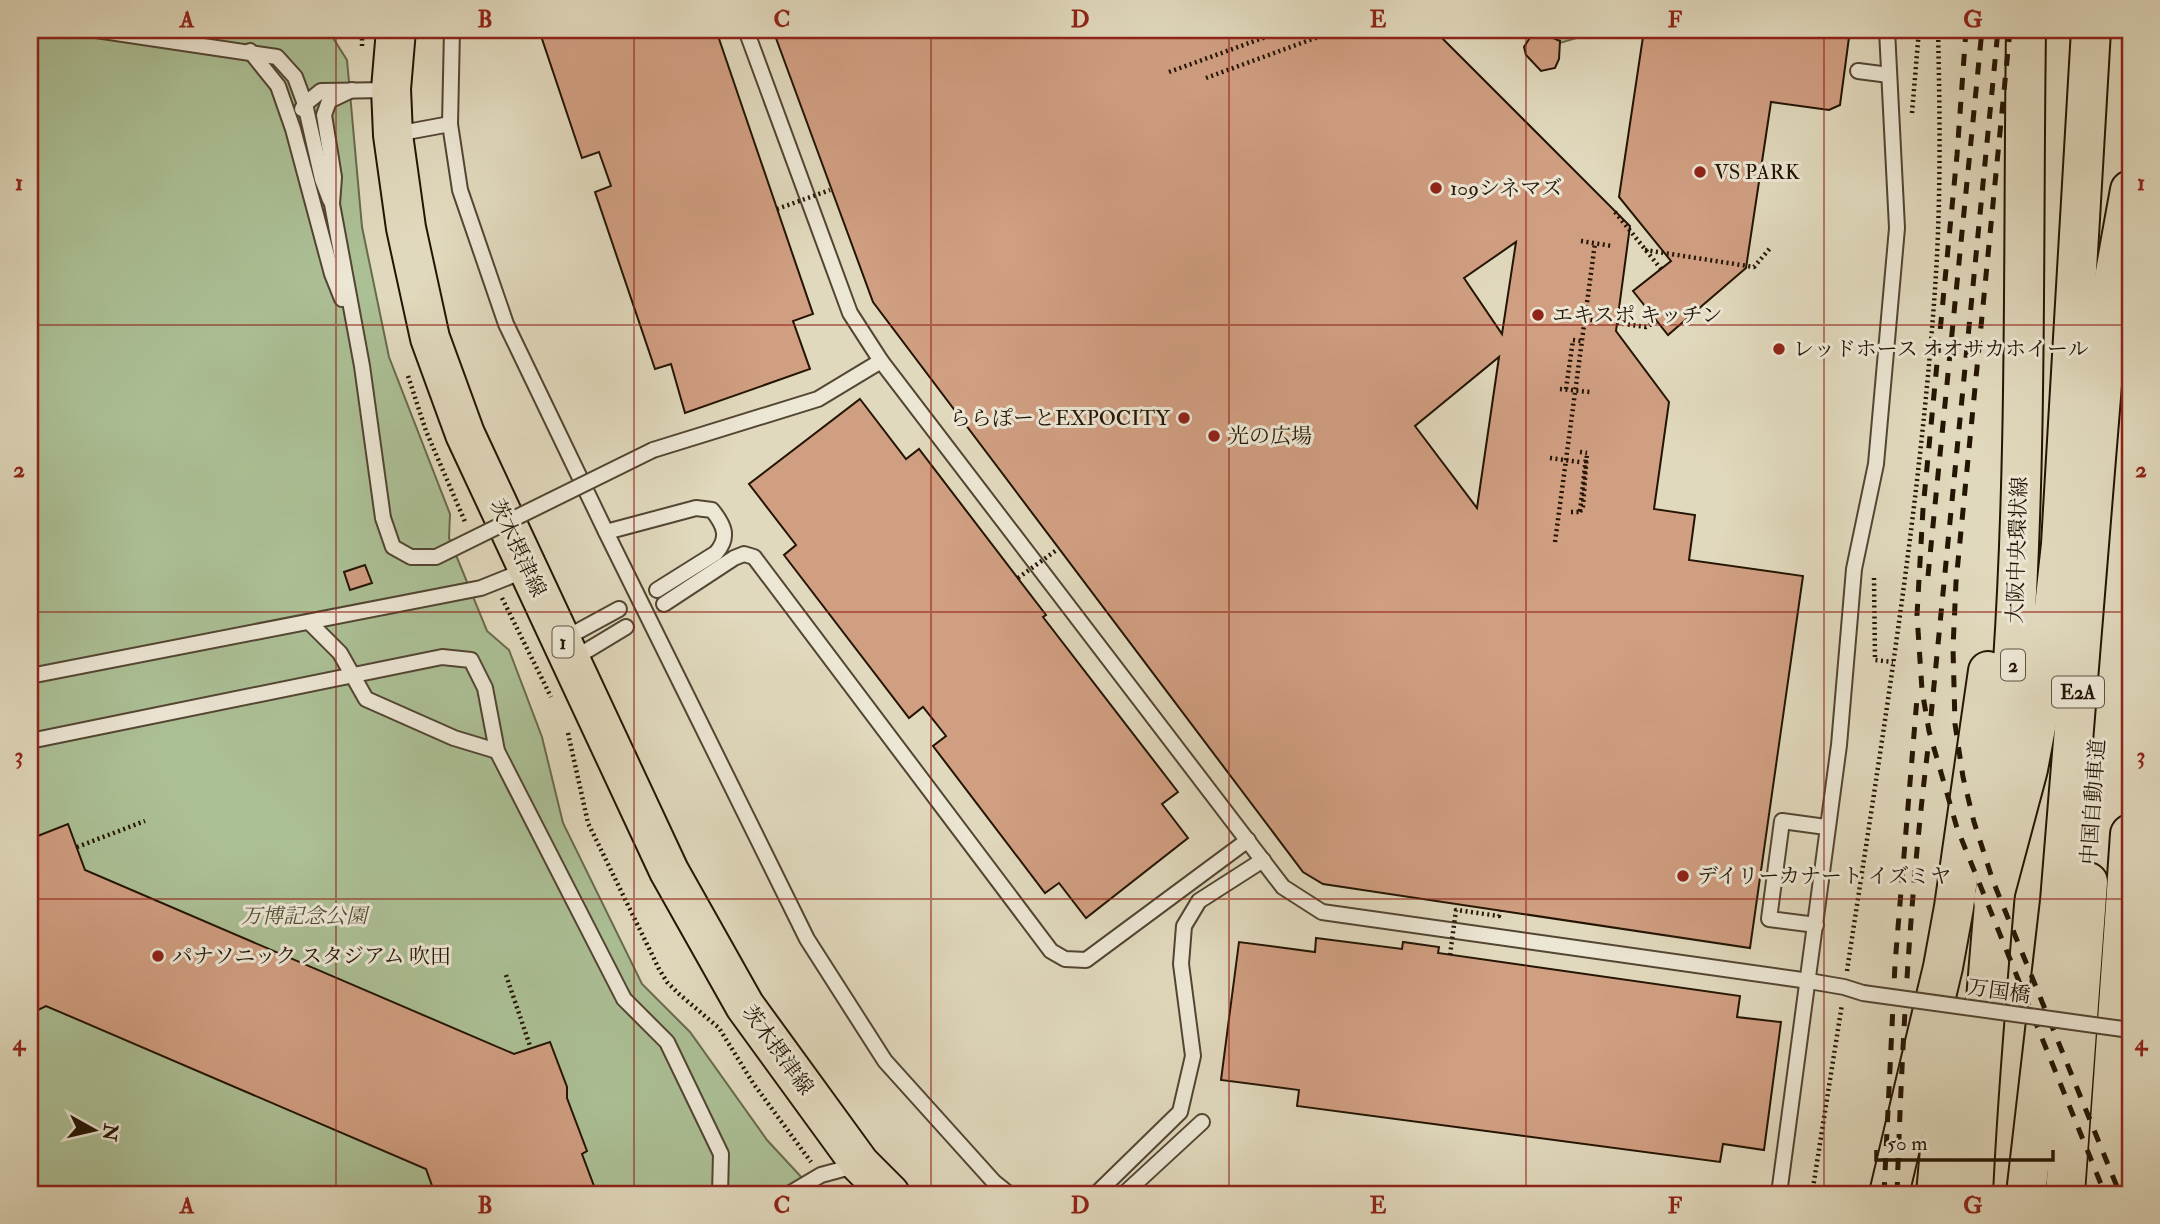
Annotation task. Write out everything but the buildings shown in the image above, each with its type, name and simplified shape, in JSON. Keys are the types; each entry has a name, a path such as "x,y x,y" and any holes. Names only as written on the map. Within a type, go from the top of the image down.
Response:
{"main road":[{"name":"茨木摂津線","path":"396,30 391,89 393,135 406,228 430,338 466,434 669,871 745,1006 860,1164 890,1194"},
{"name":"大阪中央環状線","path":"1973,1194 1993,900 2013,663 2022,430 2025,30"},
{"path":"1936,1194 1950,1030 1956,993 1993,900 2028,769 2048,670 2061,544 2091,30"},
{"name":"E2A","path":"2026,1194 2060,901 2108,311 2130,190"},
{"name":"中国自動車道","path":"2064,1194 2130,241"},
{"path":"1889,1194 1954,908 2022,430"},
{"name":"中国自動車道","path":"2105,1194 2130,834"}],"lane":[{"path":"96,30 276,57 295,77 305,104 322,179 332,204 362,366 383,518 393,547 411,557 436,557 653,450 818,399 881,361"},
{"path":"452,30 450,124 460,190 506,324 807,939 885,1061 994,1182 1009,1194"},
{"name":"万国橋","path":"746,30 850,313 881,361 1283,887 1322,912 2130,1030"},
{"path":"1779,1194 1839,745 1854,569 1876,464 1897,228 1887,30"},
{"path":"250,51 278,86 293,130 332,274 353,326"},
{"path":"1858,71 1889,75"},
{"path":"293,130 305,104 321,91 391,89"},
{"path":"332,204 334,177 324,115 329,101 352,90"},
{"path":"393,135 450,124"},
{"path":"606,532 696,508 712,510 723,523 725,535 722,546 716,553 657,590"},
{"path":"664,604 734,558 744,554 754,557 1051,951 1065,959 1086,960 1248,840"},
{"path":"30,676 481,588 527,570"},
{"path":"567,650 619,609"},
{"path":"310,623 340,653 366,699 454,738 498,751"},
{"path":"567,650 626,628"},
{"path":"30,741 442,657 471,660 485,688 498,751 624,999 667,1042 721,1154 720,1194"},
{"path":"1816,925 1769,919 1782,821 1826,827"},
{"path":"1096,1194 1180,1112 1193,1056 1181,964 1184,926 1199,901 1263,860"},
{"path":"1124,1194 1202,1122"},
{"path":"789,1194 821,1175 860,1164"}],"path":[{"path":"1169,72 1285,30"},
{"path":"1206,76 1334,30"},
{"path":"1892,133 1909,136 1919,30"},
{"path":"1812,1194 1893,662 1920,465 1935,288 1941,150 1938,30"},
{"path":"777,209 830,190"},
{"path":"1615,212 1661,269"},
{"path":"1581,241 1612,246"},
{"path":"1555,542 1595,243"},
{"path":"1645,250 1754,267 1771,247"},
{"path":"1585,319 1601,321"},
{"path":"1618,323 1646,327 1657,321"},
{"path":"1566,390 1573,340 1581,341"},
{"path":"1560,389 1590,392"},
{"path":"1571,512 1580,512 1587,453 1580,452"},
{"path":"1550,458 1580,462"},
{"path":"1018,578 1058,549"},
{"path":"1854,569 1874,572 1875,660 1893,662"},
{"path":"506,606 552,698"},
{"path":"566,728 588,823 659,969 673,988 719,1028 753,1083 821,1175"},
{"path":"77,848 145,821"},
{"path":"1450,955 1457,911 1499,916 1500,910"},
{"path":"506,975 531,1049"}],"green space":[{"name":"万博記念公園","path":"30,30 328,30 347,60 362,227 389,357 450,514 449,538 487,631 509,650 542,737 563,823 642,984 690,1032 767,1140 817,1194 30,1194"},
{"path":"1521,30 1590,30 1583,36 1560,43"}],"railway":[{"path":"1966,30 1957,155 1923,509 1917,615 1922,690 1929,731 1957,828 2105,1194"},
{"path":"1928,576 1982,30"},
{"path":"1931,716 1998,30"},
{"path":"2010,30 1956,582 1953,648 1955,724 1963,777 1993,881 2120,1194"},
{"path":"1884,1194 1895,964 1917,698"},
{"path":"1897,1194 1908,967 1929,740"}],"place":[{"name":"VS PARK","path":"1700,172"},
{"name":"109シネマズ","path":"1436,188"},
{"name":"エキスポ キッチン","path":"1538,315"},
{"name":"レッドホース オオサカホイール","path":"1779,349"},
{"name":"ららぽーとEXPOCITY","path":"1184,418"},
{"name":"光の広場","path":"1214,436"},
{"name":"デイリーカナート イズミヤ","path":"1683,876"},
{"name":"パナソニック スタジアム 吹田","path":"158,956"}]}
